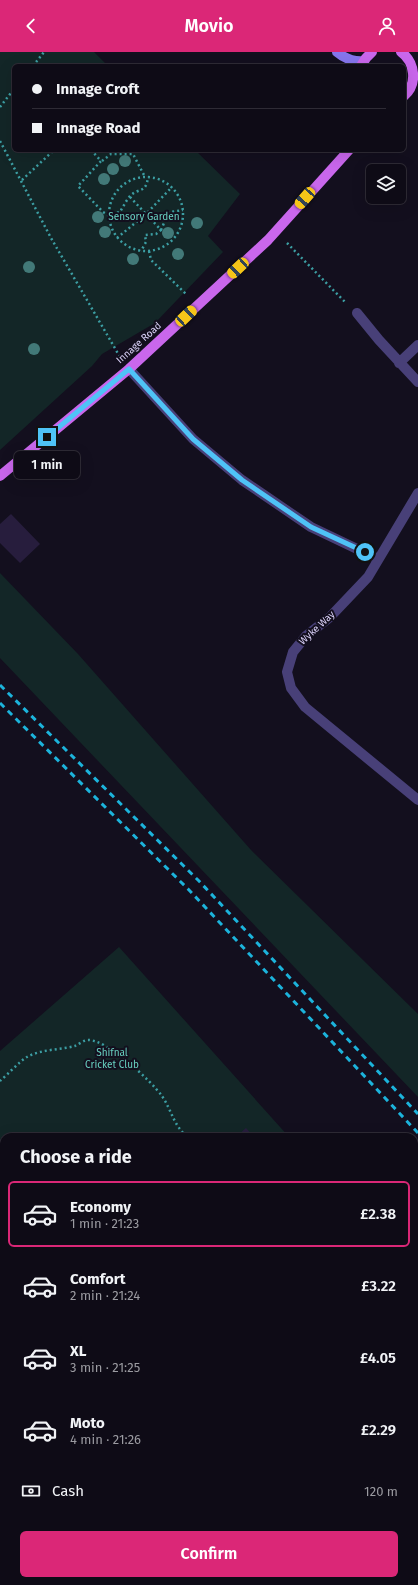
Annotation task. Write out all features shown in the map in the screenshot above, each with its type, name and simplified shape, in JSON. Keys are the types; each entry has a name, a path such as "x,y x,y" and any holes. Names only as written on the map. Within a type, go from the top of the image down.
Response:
{"main road":[{"path":"362,64 372,52"},
{"path":"401,52 407,57 412,65 414,74 414,80 406,95 418,96"},
{"path":"334,165 340,152"},
{"path":"334,165 347,152"},
{"name":"Innage Road","path":"0,476 129,369 197,306 276,231 334,165"}],"street":[{"path":"337,52 341,56 362,64"},
{"path":"357,313 399,363 418,382"},
{"path":"399,363 418,345"},
{"path":"129,369 193,439 242,480 311,527 378,559"},
{"name":"Wyke Way","path":"417,797 305,707 291,688 287,672 293,652 353,594 368,577 418,493"}],"path":[{"path":"35,64 44,52"},
{"path":"0,107 12,91"},
{"path":"0,140 86,302 113,348 129,369"},
{"path":"22,180 52,152"},
{"path":"93,152 102,161"},
{"path":"111,154 133,154 146,177 147,184 144,188 130,196 120,212 108,215 103,212 78,186 102,161 111,154"},
{"path":"146,177 163,181 172,187 178,196 183,210 181,225 176,236 164,247 149,251 141,251 125,246 117,238 111,227 108,215 111,201 118,188 130,180 146,177"},
{"path":"117,238 146,214 172,187"},
{"path":"130,196 160,230"},
{"path":"141,251 146,242 146,235 156,234 160,230 164,223 165,213 183,210"},
{"path":"276,231 303,261 357,313"},
{"path":"149,251 151,260 197,306"},
{"path":"0,1081 27,1057 75,1046 88,1040 101,1043 130,1063 147,1078 162,1096 172,1114 177,1128 183,1133"}],"green space":[{"name":"Sensory Garden","path":"0,52 94,52 106,64 12,64 12,152 197,152 240,194 208,236 223,252 155,323 102,354 92,366 0,450"},
{"path":"0,573 78,654 251,850 418,1014 418,1097 0,658"},
{"name":"Shifnal Cricket Club","path":"119,947 285,1133 0,1133 0,1051"}],"building":[{"path":"11,514 40,544 20,563 0,543 0,524"},
{"path":"246,1128 250,1133 240,1133"}],"railway":[{"path":"0,685 199,881 418,1114"},
{"path":"0,703 189,890 418,1133"}],"route":[{"path":"47,437 129,369 193,439 242,480 311,527 365,552"}]}
